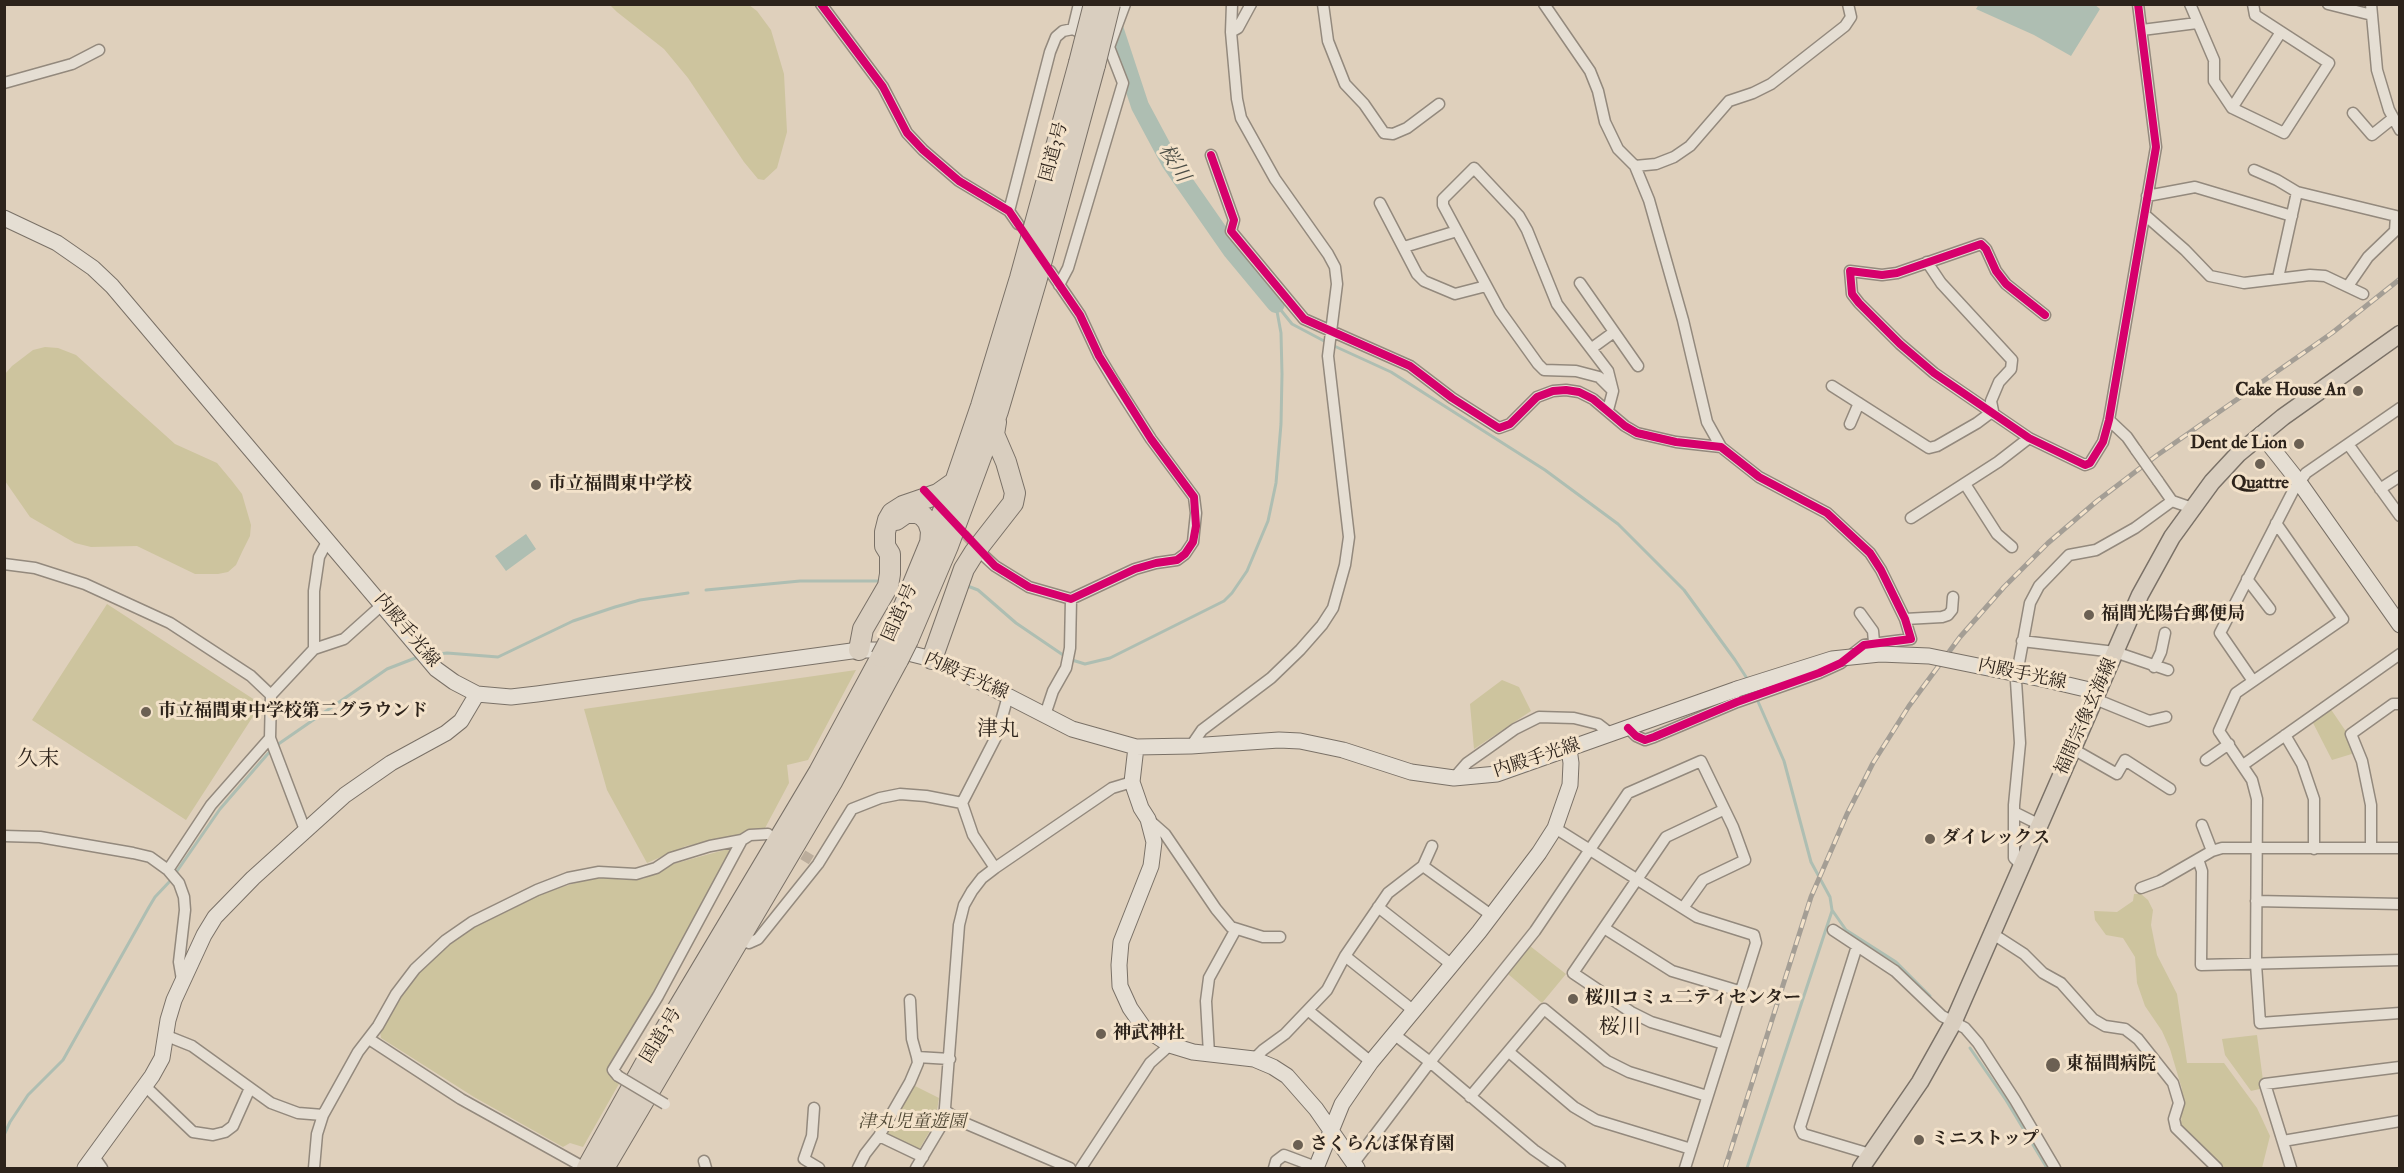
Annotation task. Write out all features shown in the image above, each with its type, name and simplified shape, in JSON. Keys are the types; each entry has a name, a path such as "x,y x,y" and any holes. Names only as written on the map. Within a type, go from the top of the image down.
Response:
{"highway":[{"name":"国道3号","path":"586,1168 641,1071 894,649 930,546 998,411 1036,282 1087,64 1094,4"},
{"name":"国道3号","path":"604,1168 705,993 832,782 894,649 948,546 981,406 1087,64 1110,4"},
{"path":"932,659 964,569 1013,503 1015,493 1012,479 994,434 998,411"},
{"path":"890,554 885,546 888,520 892,513 903,506 938,494 988,467 1012,479"},
{"path":"859,650 863,629 888,586 890,554 894,547 896,520 906,513 917,513 928,522 931,531 930,546"}],"main road":[{"name":"内殿手光線","path":"4,218 57,243 93,268 112,286 436,669 477,694 511,697 741,668 859,650 896,650 932,659 960,670 1072,729 1136,747 1300,741 1343,750 1411,771 1454,778 1497,774 1737,689 1832,659 1880,654 1929,656 2047,680 2096,695"},
{"name":"福間宗像玄海線","path":"1866,1161 1920,1082 1953,1023 2115,652 2157,563 2192,508 2238,454 2261,434 2400,333"},
{"path":"2261,434 2400,625"},
{"path":"94,1165 162,1058 168,1020 182,981 215,917 305,830 369,777 454,727 461,721 477,694"},
{"path":"1136,747 1132,782 1135,795 1148,819 1154,842 1151,866 1121,942 1119,964 1120,986 1137,1019 1154,1036 1170,1045 1209,1054 1254,1059 1287,1076 1299,1087 1355,1166"},
{"path":"1316,1168 1342,1104 1371,1062 1452,965 1539,853 1555,828 1570,785 1569,749"}],"street":[{"path":"821,4 883,87 894,111 915,142 959,180 1009,211 1018,224"},
{"path":"1073,29 1079,4"},
{"path":"1059,285 1068,268 1123,83 1109,47 1125,4"},
{"path":"1191,746 1202,730 1271,678 1322,625 1333,608 1346,565 1348,537 1328,356 1337,284 1335,267 1275,179 1241,118 1231,32 1232,4"},
{"path":"1231,32 1238,28 1251,4"},
{"path":"1323,4 1328,42 1345,84 1364,104 1384,132 1393,134 1407,128 1439,104"},
{"path":"1544,4 1590,71 1598,90 1605,122 1618,149 1635,166 1649,200 1668,263 1707,423 1720,447 1760,477 1827,513 1856,539 1881,570 1905,619 1911,639 1864,645 1840,663 1715,710 1645,740 1636,736 1628,728"},
{"path":"1635,166 1656,164 1674,157 1690,146 1729,101 1771,84 1845,26 1851,17 1848,4"},
{"path":"2046,315 2006,284 1981,244 1897,273 1882,275 1851,271 1852,294 1900,345 1934,372 2029,438 2085,465 2090,463 2103,442 2109,420 2156,147 2138,4"},
{"path":"2190,4 2214,60 2214,81 2232,108 2284,133 2329,63 2255,15 2253,4"},
{"path":"2328,4 2372,10 2377,70 2391,115 2400,130"},
{"path":"2142,30 2197,23"},
{"path":"1009,211 1050,52 1056,37 1063,31 1073,29 1109,47"},
{"path":"2232,108 2281,32"},
{"path":"4,83 72,64 99,50"},
{"path":"2353,113 2372,135 2400,105"},
{"path":"1211,155 1234,220 1231,231 1304,320 1410,366 1452,398 1498,428 1510,424 1537,397 1553,391 1579,392 1608,410 1625,426 1637,433 1676,442 1720,447"},
{"path":"1608,410 1613,391 1608,371 1557,304 1519,216 1474,168 1443,199 1443,205 1500,311 1544,369 1576,371 1599,377 1613,391"},
{"path":"2254,170 2297,192 2396,216 2395,231 2368,257 2349,286"},
{"path":"2147,196 2195,187 2292,216"},
{"path":"2278,278 2297,192"},
{"path":"1380,203 1417,274 1424,281 1455,294 1486,286"},
{"path":"2145,215 2185,250 2210,276 2244,283 2310,275 2325,276 2363,294"},
{"path":"1404,247 1457,231"},
{"path":"1927,262 1941,283 2012,360 2011,369 1999,382 1991,401 1993,411"},
{"path":"982,554 994,566 1029,587 1071,598 1135,569 1177,560 1185,554 1193,542 1196,513 1194,497 1151,439 1099,356 1080,315 1050,272"},
{"path":"1580,283 1638,366"},
{"path":"1592,348 1614,332"},
{"path":"1832,386 1929,448 1937,446 1977,423 1993,411"},
{"path":"1851,424 1860,403"},
{"path":"2253,681 2220,633 2298,482 2306,473 2400,408"},
{"path":"2109,420 2127,437 2172,501 2192,508"},
{"path":"2103,442 2127,437"},
{"path":"1911,518 1965,484 2029,438"},
{"path":"2348,444 2400,516"},
{"path":"2380,489 2400,476"},
{"path":"1965,484 1997,534 2013,547"},
{"path":"2019,663 2030,603 2040,586 2068,555 2096,550 2135,528 2172,501"},
{"path":"2276,523 2343,619 2236,693 2219,731 2252,780 2257,799 2256,964 2260,1023 2400,1013"},
{"path":"314,649 316,580 319,557 328,540"},
{"path":"4,564 35,568 85,584 170,623 251,676 271,695"},
{"path":"2247,579 2270,609"},
{"path":"1905,619 1948,615 1952,610 1953,597"},
{"path":"1045,715 1053,690 1066,668 1070,648 1071,598"},
{"path":"305,830 270,738 271,695 314,649 344,639 383,604"},
{"path":"1860,613 1872,631 1874,642"},
{"path":"2154,667 2161,652 2165,633"},
{"path":"2022,640 2115,652 2168,670"},
{"path":"2243,765 2400,654"},
{"path":"2016,681 2020,743 2014,812 2014,858 2022,866"},
{"path":"2096,695 2148,721 2166,717"},
{"path":"995,868 973,836 962,803 996,735 1008,696"},
{"path":"2372,848 2371,805 2362,761 2351,734 2393,704 2400,704"},
{"path":"1454,778 1477,756 1515,729 1539,717 1574,718 1598,724 1611,734"},
{"path":"2285,735 2302,764 2314,799 2314,849"},
{"path":"168,870 211,805 270,738"},
{"path":"2206,760 2229,744"},
{"path":"2073,749 2117,774 2125,760 2170,789"},
{"path":"1355,1166 1430,1062 1535,932 1628,793 1701,761 1733,827 1745,860 1703,880 1683,908"},
{"path":"916,1168 942,1127 946,1111 954,972 959,925 964,905 982,878 995,868 1112,788 1132,782"},
{"path":"739,940 749,942 758,939 818,864 852,809 880,798 900,794 962,803"},
{"path":"1723,810 1666,837 1573,973 1631,1012 1651,1022 1724,1044"},
{"path":"2014,812 2040,825"},
{"path":"1148,819 1166,834 1216,909 1236,929 1263,937 1280,937"},
{"path":"2202,825 2212,851"},
{"path":"1555,828 1697,917 1754,934 1756,943 1685,1168"},
{"path":"314,1168 317,1134 323,1115 358,1052 415,969 446,940 472,922 537,890 568,878 599,873 636,874 656,868 671,858 710,846 742,840 750,835 768,834"},
{"path":"4,836 40,837 133,853 150,857 168,870 178,883 184,897 185,910 179,962 182,981"},
{"path":"665,1104 618,1076 613,1070 657,996 742,840"},
{"path":"1254,1059 1285,1034 1327,990 1345,956 1388,893 1422,866 1432,846"},
{"path":"2141,888 2160,882 2212,851 2234,846 2314,849 2400,848"},
{"path":"2198,859 2202,871 2201,965 2400,960"},
{"path":"1422,866 1491,915"},
{"path":"2256,901 2400,904"},
{"path":"1378,907 1452,965"},
{"path":"1604,928 1672,971 1739,991"},
{"path":"1209,1054 1206,1001 1209,978 1236,929"},
{"path":"1833,930 1895,971 1942,1016 1965,1029 1978,1043 2015,1100 2055,1168"},
{"path":"1993,934 2024,954 2043,972 2061,983 2093,1019 2105,1026 2125,1029 2138,1039 2173,1083 2179,1103 2174,1119 2176,1128 2217,1168"},
{"path":"1857,946 1800,1127 1803,1134 1866,1161"},
{"path":"1345,956 1414,1011"},
{"path":"858,1168 910,1082 918,1063 912,1039 910,1000"},
{"path":"1470,1097 1544,1009 1607,1061 1629,1072 1707,1096"},
{"path":"1309,1011 1371,1062"},
{"path":"1395,1035 1534,1150 1560,1168"},
{"path":"167,1036 192,1046 271,1103 298,1113 323,1115"},
{"path":"369,1039 461,1098 586,1168"},
{"path":"1081,1168 1094,1152 1133,1086 1150,1063 1170,1045"},
{"path":"1509,1052 1574,1107 1596,1120 1692,1149"},
{"path":"917,1057 950,1059"},
{"path":"2291,1168 2265,1084 2400,1067"},
{"path":"145,1086 193,1132 213,1135 225,1132 233,1126 250,1088"},
{"path":"814,1108 812,1136 804,1159 819,1168"},
{"path":"946,1111 960,1121 1070,1168"},
{"path":"2283,1141 2400,1121"},
{"path":"879,1136 923,1157"},
{"path":"1274,1168 1276,1161 1284,1155 1316,1168"}],"green space":[{"path":"610,5 749,5 757,11 771,30 784,74 787,132 777,168 764,180 758,179 744,162 688,78 664,49"},
{"path":"45,347 58,348 76,355 175,444 217,463 232,481 242,494 251,525 250,536 236,565 228,572 195,574 137,546 91,547 75,543 30,517 5,481 5,374 33,350"},
{"name":"市立福間東中学校第二グラウンド","path":"107,604 261,704 186,820 32,720"},
{"path":"856,670 808,760 787,765 789,783 764,830 686,846 647,863 607,790 584,709"},
{"path":"1502,680 1519,687 1531,711 1474,749 1470,704"},
{"path":"2330,708 2347,733 2355,753 2332,760 2312,721"},
{"path":"728,849 731,854 656,992 607,1073 620,1082 583,1147 570,1143 563,1147 474,1097 381,1038 380,1032 402,994 419,972 474,927 546,892 585,880 643,879 673,864"},
{"path":"2134,894 2141,894 2148,900 2153,910 2151,925 2157,955 2177,994 2187,1063 2224,1063 2257,1108 2270,1136 2262,1168 2221,1168 2181,1129 2182,1089 2162,1031 2145,1006 2137,983 2135,957 2123,938 2106,935 2095,920 2094,911 2117,912 2133,901"},
{"path":"1530,946 1566,974 1542,1003 1508,974"},
{"path":"2257,1035 2264,1088 2251,1091 2225,1055 2222,1039"},
{"name":"津丸児童遊園","path":"911,1084 939,1098 935,1122 920,1148 915,1149 882,1134"}],"shaded area":[{"path":"1979,4 2094,4 2100,9 2071,56 2034,35 1976,9"},
{"path":"526,534 536,549 506,571 495,556"}],"waterway":[{"name":"桜川","path":"1110,15 1140,106 1170,162 1232,251 1276,304"},
{"path":"1276,304 1292,324 1326,342"},
{"path":"1072,660 1085,664 1110,658 1224,601 1247,571 1268,521 1276,483 1282,374 1281,333 1276,306"},
{"path":"1332,345 1391,372 1545,470 1618,524 1684,590 1748,680"},
{"path":"706,590 800,581 878,581"},
{"path":"965,585 978,590 1016,623 1066,657"},
{"path":"431,655 447,653 498,657 573,621 640,600 688,593"},
{"path":"277,745 387,669 418,657"},
{"path":"1756,697 1784,761 1811,862 1830,897 1832,910 1846,930 1896,962 1930,996"},
{"path":"175,874 220,809 272,749"},
{"path":"4,1135 28,1095 63,1060 149,907 171,880"},
{"path":"1747,1168 1832,911"},
{"path":"1970,1048 2006,1100 2047,1168"}],"tunnel":[{"path":"954,523 980,551"},
{"path":"790,847 818,864"}],"railway":[{"path":"1725,1168 1811,897 1847,814 1873,763 1909,706 1960,637 2004,587 2048,543 2097,501 2156,456 2332,333 2400,279"}],"cycle path":[{"path":"821,4 883,87 907,133 959,181 1009,211 1080,315 1099,356 1151,439 1194,497 1196,526 1193,542 1185,554 1177,560 1135,569 1071,599 1029,587 995,566 924,490"},
{"path":"2045,315 2006,284 1981,244 1897,273 1882,275 1850,271 1852,294 1859,303 1900,344 1934,373 2029,438 2085,465 2090,463 2103,442 2109,420 2156,147 2138,4"},
{"path":"1211,155 1234,220 1231,231 1304,319 1410,366 1452,398 1499,428 1510,424 1537,397 1553,391 1566,390 1579,392 1593,399 1637,433 1676,442 1721,447 1759,477 1827,513 1870,553 1905,619 1911,639 1864,645 1841,663 1819,673 1737,702 1645,740 1636,736 1628,728"}],"place":[{"name":"Cake House An","path":"2358,391"},
{"name":"Dent de Lion","path":"2299,444"},
{"name":"Quattre","path":"2260,464"},
{"name":"市立福間東中学校","path":"536,485"},
{"name":"福間光陽台郵便局","path":"2089,615"},
{"name":"市立福間東中学校第二グラウンド","path":"146,712"},
{"name":"ダイレックス","path":"1930,839"},
{"name":"桜川コミュ二ティセンター","path":"1573,999"},
{"name":"神武神社","path":"1101,1034"},
{"name":"東福間病院","path":"2053,1065"},
{"name":"ミニストップ","path":"1919,1140"},
{"name":"さくらんぼ保育園","path":"1298,1145"}],"district":[{"name":"津丸","path":"998,730"},
{"name":"久末","path":"38,760"},
{"name":"桜川","path":"1620,1028"}]}
